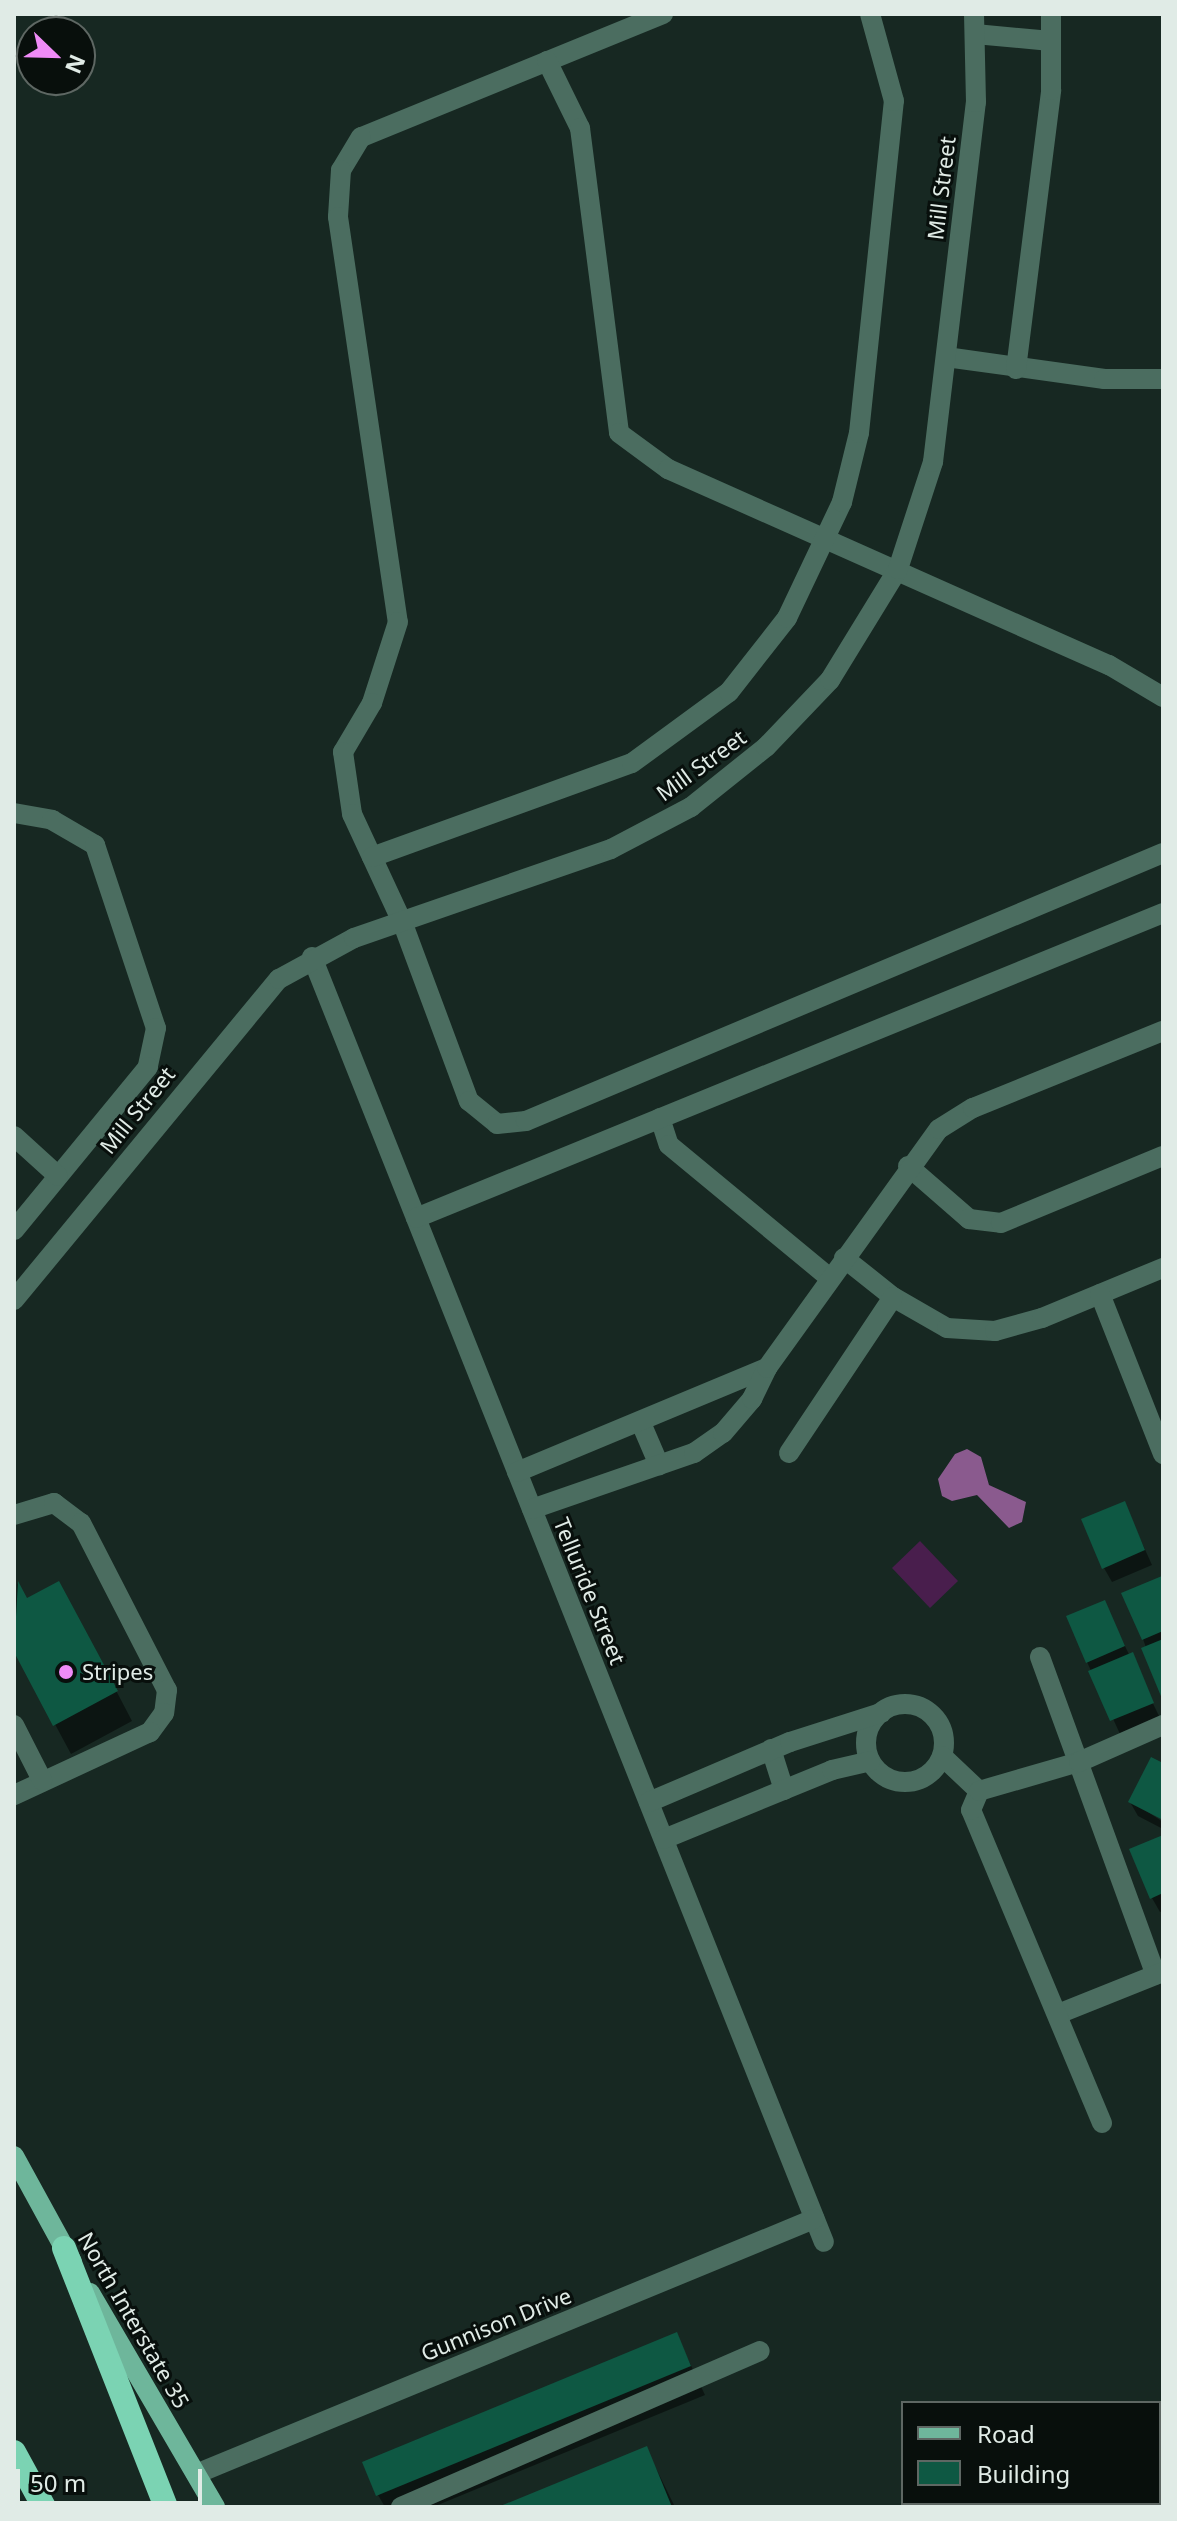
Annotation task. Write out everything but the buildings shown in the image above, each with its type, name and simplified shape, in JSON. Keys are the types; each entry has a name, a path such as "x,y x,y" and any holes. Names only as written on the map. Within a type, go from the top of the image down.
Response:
{"highway":[{"path":"64,2248 166,2507"},
{"path":"14,2452 44,2507"}],"main road":[{"name":"North Interstate 35","path":"14,2156 215,2507"}],"street":[{"path":"663,14 361,137 341,170 338,217 398,622 372,703 343,752 352,814 403,924 469,1101 485,1119 515,1125 1163,853"},
{"path":"372,857 632,763 729,692 787,618 827,538 859,433 894,101 870,14"},
{"path":"1016,369 1051,90 1051,14"},
{"path":"974,24 1051,41"},
{"name":"Mill Street","path":"14,1300 245,1014 279,979 312,957 611,849 691,807 766,747 830,680 898,569 933,462 976,102 974,24"},
{"path":"547,61 580,128 619,433 668,469 1140,679 1163,697"},
{"path":"946,357 1016,369 1163,379"},
{"path":"14,813 52,820 95,845 156,1028 148,1067 14,1230"},
{"path":"416,1218 1163,913"},
{"name":"Telluride Street","path":"312,957 824,2242"},
{"path":"532,1509 694,1453 723,1433 752,1399 767,1368 908,1166 939,1129 973,1108 1163,1031"},
{"path":"660,1118 669,1145 830,1278"},
{"path":"14,1136 58,1176"},
{"path":"908,1166 969,1219 1001,1223 1163,1156"},
{"path":"844,1258 893,1297 947,1328 995,1331 1163,1268"},
{"path":"1100,1294 1163,1454"},
{"path":"789,1453 893,1297"},
{"path":"517,1472 767,1368"},
{"path":"641,1423 659,1465"},
{"path":"14,1515 54,1503 81,1523 167,1690 164,1713 150,1732 14,1795"},
{"path":"1040,1657 1159,1973 1058,2014"},
{"path":"649,1802 771,1749 881,1713 893,1706 921,1708 941,1728 942,1756 934,1769 908,1783 879,1773 870,1761 867,1735 881,1713"},
{"path":"14,1725 42,1780"},
{"path":"979,1791 1079,1762 1163,1725"},
{"path":"771,1749 784,1790"},
{"path":"942,1756 979,1791"},
{"path":"664,1839 784,1790 870,1761"},
{"path":"979,1791 971,1810 1102,2123"},
{"name":"Gunnison Drive","path":"196,2474 814,2219"},
{"path":"401,2507 759,2351"}],"shaded area":[{"path":"967,1449 981,1457 989,1485 1026,1502 1022,1522 1009,1528 977,1495 952,1501 942,1496 938,1479 955,1454"},
{"path":"920,1541 958,1581 930,1608 892,1568"}],"place":[{"name":"Stripes","path":"66,1672"}]}
